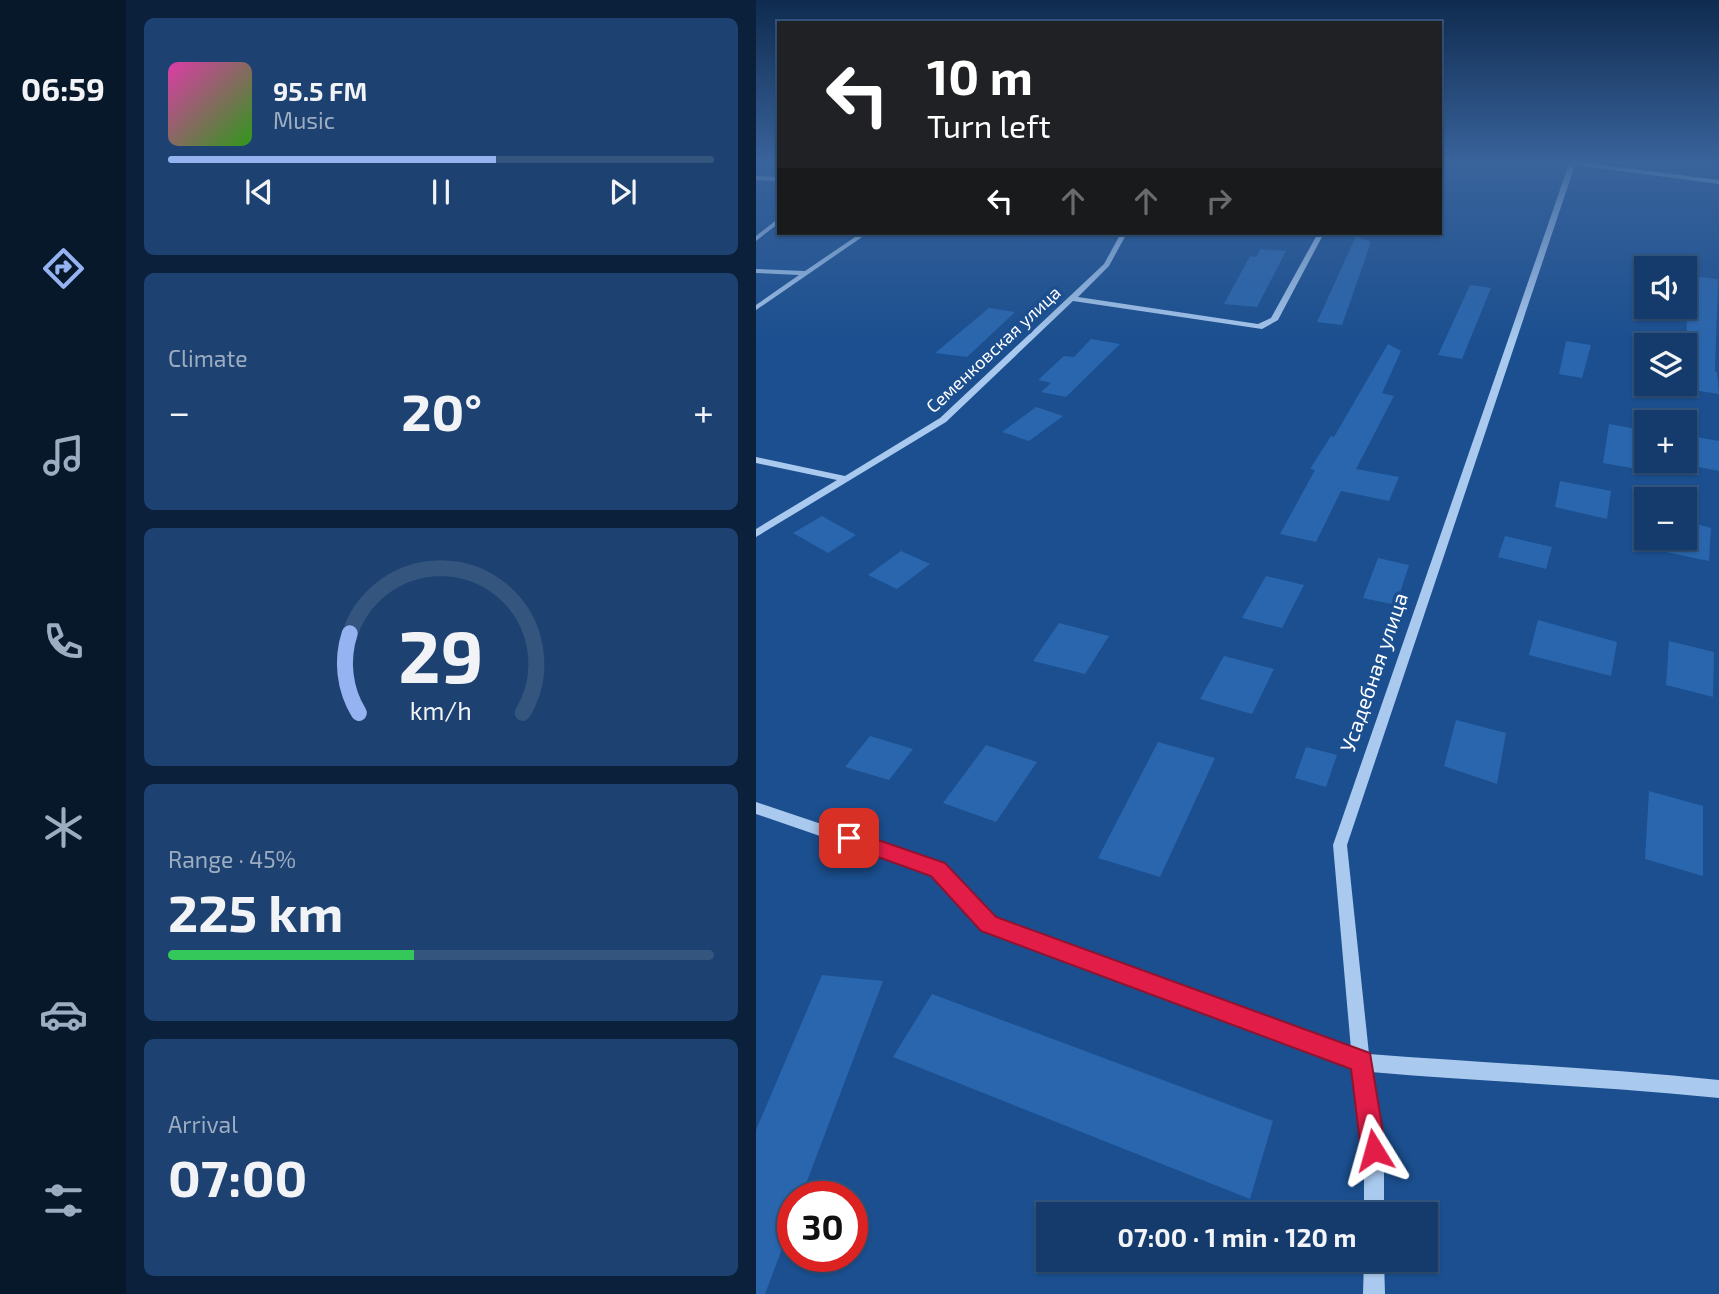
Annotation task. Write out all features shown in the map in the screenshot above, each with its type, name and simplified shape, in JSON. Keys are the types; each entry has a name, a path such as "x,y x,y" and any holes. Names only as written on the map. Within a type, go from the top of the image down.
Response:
{"street":[{"path":"756,239 776,222"},
{"name":"Усадебная улица","path":"1374,1202 1374,1150 1361,1062 1340,845 1552,222"},
{"path":"756,308 863,235"},
{"name":"Семенковская улица","path":"756,534 943,420 1108,265 1123,235"},
{"path":"1070,298 1259,327 1274,320 1320,235"},
{"path":"756,271 806,273"},
{"path":"756,460 846,479"},
{"path":"756,808 938,870 989,924 1361,1062 1622,1079 1719,1089"},
{"path":"1374,1272 1374,1294"}],"building":[{"path":"1356,236 1371,242 1342,325 1317,322"},
{"path":"1260,249 1286,251 1257,307 1224,304 1250,256 1256,257"},
{"path":"1697,277 1718,279 1715,371 1719,394 1697,391 1697,333 1687,333 1687,319 1697,319"},
{"path":"1470,285 1491,288 1462,359 1438,355"},
{"path":"989,308 1015,312 967,357 935,353"},
{"path":"1091,339 1120,344 1066,397 1041,392 1051,383 1038,380 1064,356 1074,357"},
{"path":"1566,341 1591,345 1582,378 1559,374"},
{"path":"1388,344 1401,351 1382,393 1394,396 1356,469 1399,477 1389,501 1341,491 1316,542 1280,534 1315,470 1310,469 1331,436 1334,437"},
{"path":"1036,407 1063,416 1029,441 1002,432"},
{"path":"1609,424 1634,429 1634,468 1603,463"},
{"path":"1697,437 1719,441 1719,471 1697,467"},
{"path":"1560,481 1611,491 1607,519 1555,507"},
{"path":"822,516 856,535 828,553 793,533"},
{"path":"1697,524 1711,528 1709,561 1656,550 1697,550"},
{"path":"1505,536 1552,547 1546,569 1498,557"},
{"path":"901,551 930,564 897,589 868,575"},
{"path":"1378,558 1409,565 1396,605 1363,598"},
{"path":"1266,576 1304,585 1282,628 1242,618"},
{"path":"1538,620 1617,642 1611,676 1529,655"},
{"path":"1059,623 1109,636 1085,674 1033,661"},
{"path":"1669,641 1714,652 1713,697 1666,685"},
{"path":"1224,656 1274,669 1252,714 1200,699"},
{"path":"1456,720 1506,733 1497,784 1444,766"},
{"path":"870,736 913,749 889,780 845,767"},
{"path":"1158,742 1215,758 1160,877 1098,858"},
{"path":"986,745 1037,762 996,822 943,803"},
{"path":"1306,747 1337,755 1326,787 1295,778"},
{"path":"1649,791 1703,806 1703,876 1645,859"},
{"path":"822,975 883,981 807,1181 777,1181 777,1262 765,1294 756,1294 756,1130"},
{"path":"932,994 1273,1121 1250,1199 893,1057"}],"route":[{"path":"849,838 938,870 989,924 1361,1062 1374,1150"}]}
